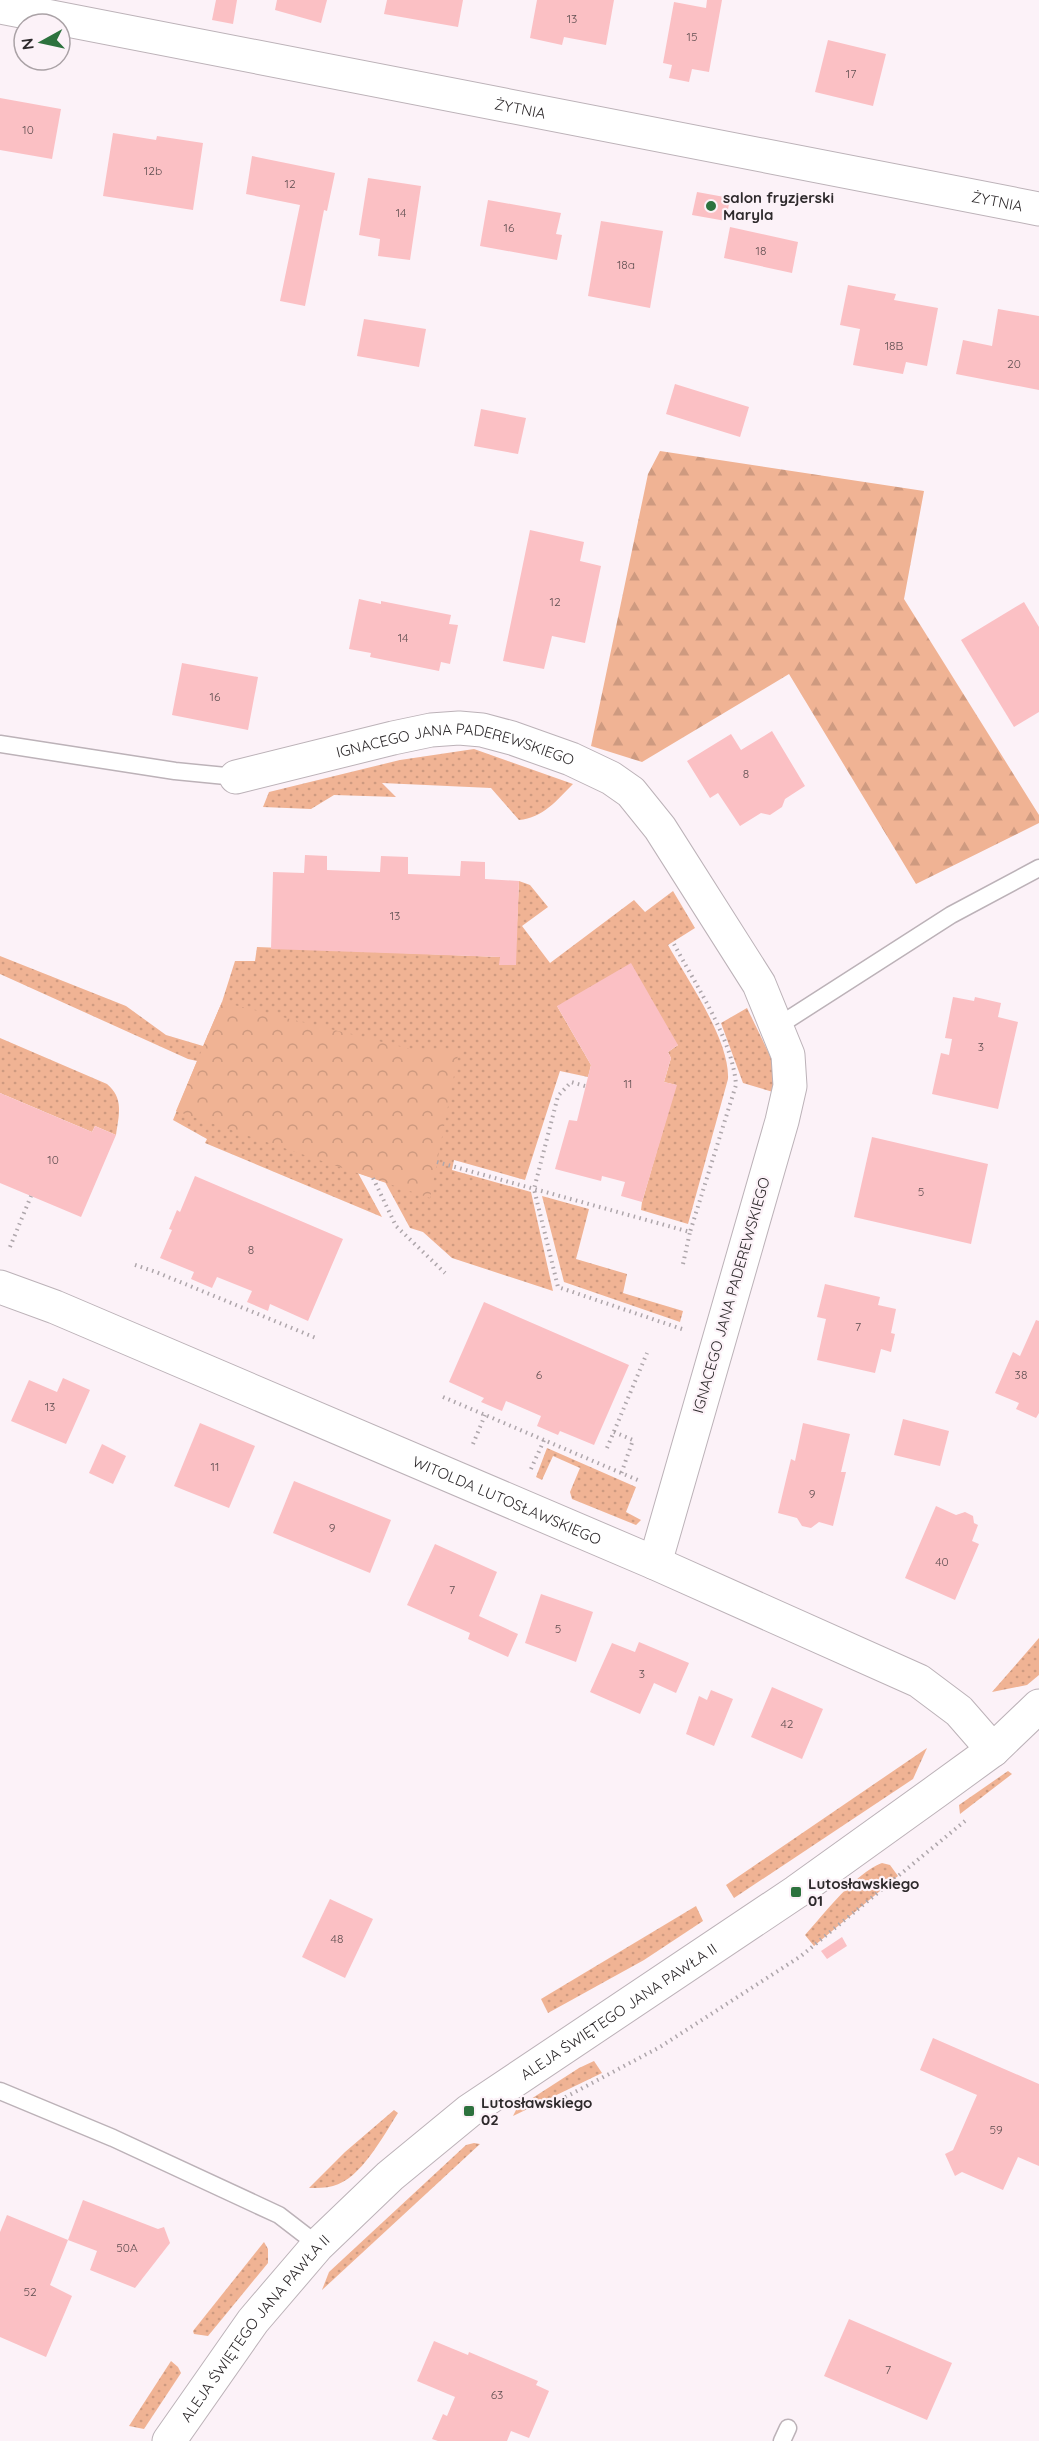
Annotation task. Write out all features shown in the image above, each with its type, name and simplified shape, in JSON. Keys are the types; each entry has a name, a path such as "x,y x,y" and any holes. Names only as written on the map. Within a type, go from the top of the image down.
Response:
{"street":[{"name":"ŻYTNIA","path":"0,7 1039,209"},
{"name":"IGNACEGO JANA PADEREWSKIEGO","path":"236,777 393,738 459,728 482,730 512,738 571,759 611,778 631,792 660,828 759,984 788,1055 790,1086 782,1121 654,1563"},
{"name":"WITOLDA LUTOSŁAWSKIEGO","path":"0,1287 55,1307 654,1563 919,1682 959,1711 993,1750"},
{"name":"ALEJA ŚWIĘTEGO JANA PAWŁA II","path":"169,2441 253,2321 318,2245 390,2176 469,2111 796,1893 993,1750 1039,1706"}],"lane":[{"name":"IGNACEGO JANA PADEREWSKIEGO","path":"0,744 175,771 236,777"},
{"path":"778,1026 951,915 1039,868"},
{"path":"0,2091 112,2138 279,2215 318,2245"}],"path":[{"path":"674,944 717,1024 735,1073 736,1085 690,1232 683,1264"},
{"path":"585,1086 571,1082 558,1095 534,1189 558,1287 719,1339"},
{"path":"437,1162 690,1232"},
{"path":"373,1178 396,1226 445,1273"},
{"path":"10,1246 32,1196"},
{"path":"135,1265 316,1338"},
{"path":"607,1448 647,1353"},
{"path":"443,1397 618,1472 633,1440 614,1432"},
{"path":"472,1448 485,1415"},
{"path":"530,1473 544,1440"},
{"path":"556,2101 660,2047 801,1956 968,1818"}],"green space":[{"path":"660,451 924,491 904,599 1039,815 1039,823 916,884 789,674 642,762 591,746 648,474"},
{"path":"474,749 573,784 542,812 528,819 519,820 491,788 382,783 396,797 334,795 311,809 263,807 269,792 400,760"},
{"path":"519,881 530,885 548,907 522,926 550,963 634,900 645,912 673,891 695,928 668,945 715,1028 727,1063 728,1079 688,1224 641,1210 676,1085 664,1082 671,1058 668,1052 678,1045 557,1006 591,1065 588,1077 560,1071 525,1180 454,1160 452,1170 531,1192 553,1291 452,1258 423,1232 410,1228 385,1182 358,1173 382,1217 205,1143 207,1139 173,1120 197,1061 188,1059 0,974 0,956 126,1006 166,1035 203,1046 222,1002 235,961 255,961 257,947 500,957 500,965 515,965"},
{"path":"222,1002 410,1049 459,1050 430,1198 176,1111"},
{"path":"747,1008 778,1072 773,1092 743,1083 721,1023"},
{"path":"0,1038 107,1084 118,1101 116,1135 95,1126 92,1132 0,1093"},
{"path":"542,1196 589,1209 576,1259 627,1274 623,1293 683,1311 680,1322 564,1282"},
{"path":"547,1448 636,1487 626,1512 641,1520 636,1525 572,1499 570,1492 580,1468 553,1456 542,1480 536,1477"},
{"path":"1039,1638 1039,1675 1027,1685 992,1692"},
{"path":"927,1748 913,1779 734,1898 726,1885"},
{"path":"1008,1771 1012,1774 960,1814 959,1805"},
{"path":"882,1863 890,1865 898,1876 814,1946 805,1935 851,1885"},
{"path":"696,1906 703,1921 644,1960 548,2013 541,1999"},
{"path":"594,2061 602,2073 513,2116 517,2108 579,2068"},
{"path":"394,2110 398,2113 370,2156 353,2175 333,2186 309,2188 345,2152"},
{"path":"480,2144 322,2290 329,2272 466,2145"},
{"path":"264,2242 268,2249 268,2263 208,2336 194,2334 193,2331"},
{"path":"171,2361 181,2373 144,2429 129,2426"}],"building":[{"path":"216,0 237,0 233,24 212,20"},
{"path":"277,0 327,0 321,23 275,10"},
{"path":"387,0 463,0 458,27 384,14"},
{"path":"537,0 614,0 606,45 564,37 562,45 530,38"},
{"path":"707,0 722,0 709,72 692,69 689,82 669,78 672,65 663,63 674,2 706,8"},
{"path":"828,40 886,54 873,106 815,92"},
{"path":"0,98 61,109 52,159 0,150"},
{"path":"113,133 156,140 157,136 203,143 193,210 103,196"},
{"path":"252,156 335,173 327,211 324,210 305,306 280,301 300,205 246,194"},
{"path":"368,178 421,186 410,260 378,256 380,239 359,235"},
{"name":"salon fryzjerski Maryla","path":"697,192 730,198 726,221 692,215"},
{"path":"488,200 561,213 556,234 562,235 557,260 480,246"},
{"path":"601,221 663,231 650,308 588,296"},
{"path":"730,227 798,242 792,273 724,258"},
{"path":"848,285 896,294 894,300 938,308 927,366 906,362 903,374 853,365 860,329 840,325"},
{"path":"998,309 1039,316 1039,390 956,374 963,340 992,346"},
{"path":"364,319 426,329 419,367 357,356"},
{"path":"675,384 749,407 740,437 666,414"},
{"path":"481,409 526,418 518,454 474,446"},
{"path":"530,530 584,542 580,561 601,566 585,643 552,636 544,669 503,661"},
{"path":"359,599 451,615 449,624 458,625 450,664 441,662 439,671 370,657 371,653 349,649"},
{"path":"1024,602 1039,627 1039,712 1014,727 961,640"},
{"path":"182,663 258,677 248,730 172,715"},
{"path":"772,731 805,786 785,799 782,807 770,815 761,813 740,826 718,793 710,798 687,761 731,734 741,750"},
{"path":"305,855 327,856 327,870 380,872 381,856 408,857 408,874 460,876 461,861 485,862 485,879 519,881 516,965 499,965 500,957 271,949 273,872 304,873"},
{"path":"631,963 678,1045 668,1052 671,1058 664,1082 677,1085 642,1202 621,1196 625,1182 602,1176 601,1181 555,1169 569,1120 577,1121 591,1065 557,1006"},
{"path":"953,997 974,1001 975,997 1001,1003 998,1017 1018,1022 998,1109 932,1094 941,1053 949,1055 952,1039 945,1038"},
{"path":"0,1093 92,1132 95,1126 116,1135 81,1217 0,1183"},
{"path":"872,1137 988,1164 971,1244 854,1217"},
{"path":"195,1176 343,1239 308,1321 270,1304 268,1311 247,1302 252,1291 217,1277 212,1288 191,1279 194,1272 160,1258 172,1230 169,1229 177,1210 180,1212"},
{"path":"825,1284 880,1297 878,1305 896,1309 891,1333 895,1334 891,1352 881,1349 875,1373 817,1360 826,1319 817,1317"},
{"path":"484,1302 629,1365 594,1445 560,1431 558,1435 537,1426 541,1416 506,1401 502,1411 481,1402 484,1398 449,1382"},
{"path":"1036,1320 1039,1321 1039,1413 1036,1418 1016,1409 1019,1403 995,1393 1013,1352 1020,1356"},
{"path":"63,1378 90,1390 66,1444 11,1421 29,1380 57,1392"},
{"path":"903,1419 949,1431 940,1466 894,1455"},
{"path":"200,1423 255,1446 229,1508 174,1486"},
{"path":"803,1423 850,1434 841,1472 846,1472 833,1526 819,1522 811,1528 802,1526 797,1518 778,1513 791,1459 795,1461"},
{"path":"102,1444 126,1456 113,1484 89,1473"},
{"path":"294,1481 391,1520 370,1573 273,1533"},
{"path":"936,1506 956,1515 965,1512 973,1516 974,1523 978,1525 972,1541 979,1544 955,1600 905,1578"},
{"path":"435,1544 497,1572 479,1616 518,1634 508,1657 468,1639 470,1633 407,1605"},
{"path":"541,1594 593,1612 576,1662 525,1643"},
{"path":"639,1642 689,1663 676,1693 654,1683 640,1714 590,1692 612,1643 635,1652"},
{"path":"772,1687 823,1709 802,1759 751,1737"},
{"path":"711,1690 733,1699 714,1746 686,1734 699,1696 707,1700"},
{"path":"330,1899 373,1919 345,1978 302,1957"},
{"path":"842,1937 847,1946 827,1959 821,1951"},
{"path":"933,2038 1039,2084 1039,2166 1018,2157 1003,2190 962,2172 955,2176 945,2154 953,2150 977,2095 920,2070"},
{"path":"83,2200 158,2229 164,2227 170,2243 135,2288 90,2270 97,2251 68,2240"},
{"path":"7,2215 68,2240 50,2285 72,2296 46,2357 0,2337 0,2232"},
{"path":"849,2319 952,2363 927,2420 824,2376"},
{"path":"434,2341 468,2355 469,2352 538,2381 536,2385 549,2391 529,2438 511,2431 507,2441 438,2441 432,2439 443,2414 447,2416 455,2397 417,2381"}],"place":[{"name":"salon fryzjerski Maryla","path":"711,206"},
{"name":"Lutosławskiego 01","path":"796,1892"},
{"name":"Lutosławskiego 02","path":"469,2111"}]}
